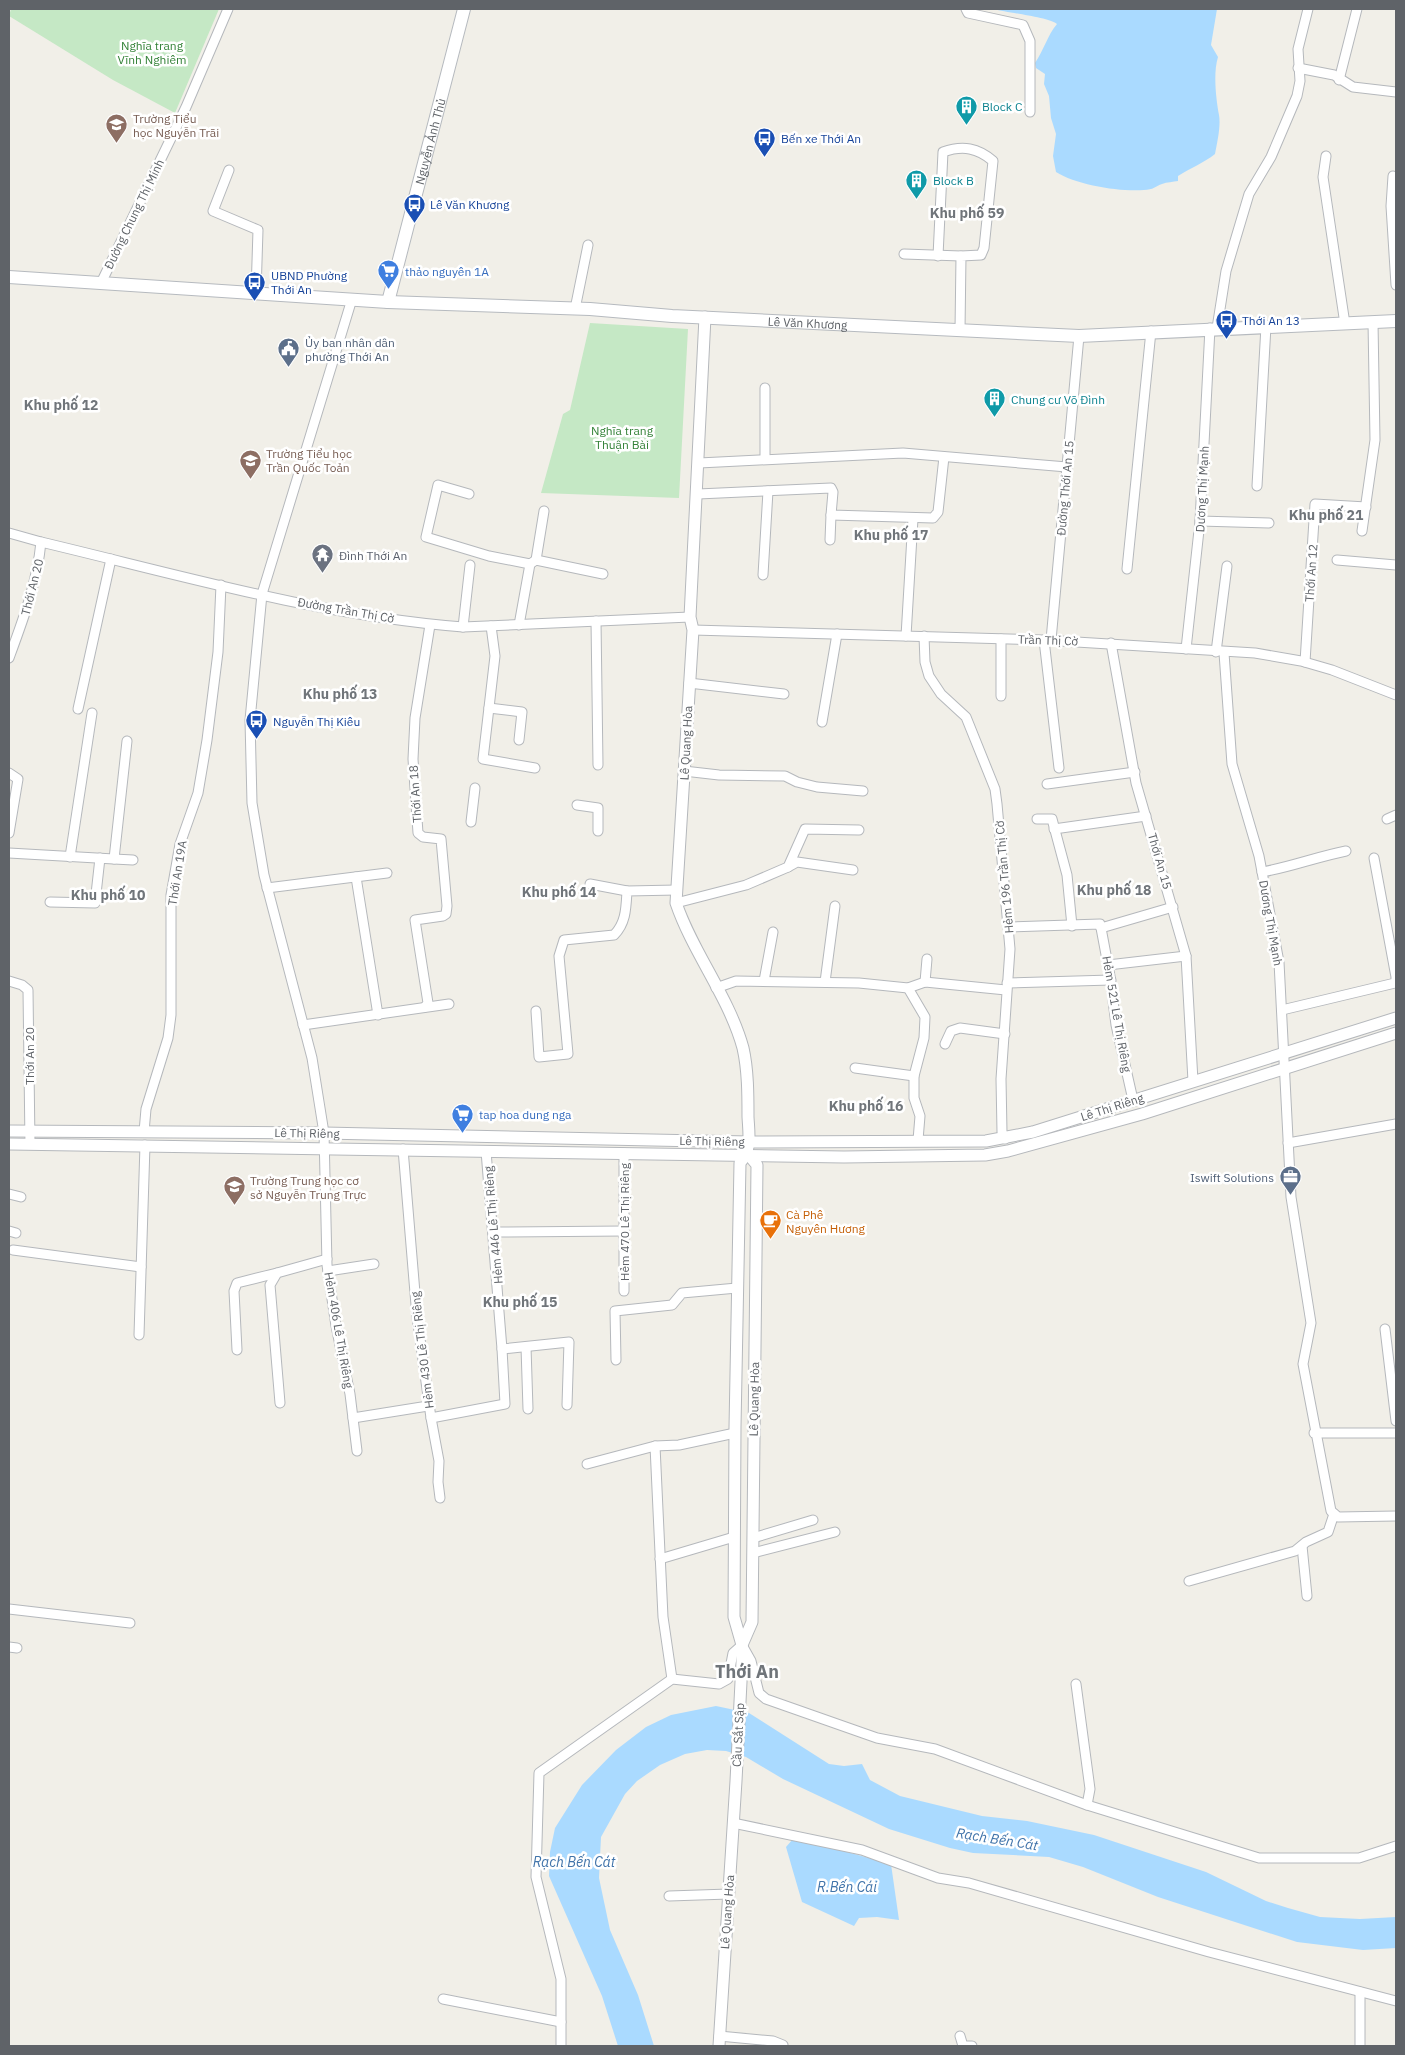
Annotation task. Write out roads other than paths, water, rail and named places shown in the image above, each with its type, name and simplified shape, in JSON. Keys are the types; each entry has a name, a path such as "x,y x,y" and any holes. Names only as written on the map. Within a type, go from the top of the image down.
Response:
{"main road":[{"name":"Nguyễn Ảnh Thủ","path":"388,302 464,9"},
{"name":"Lê Văn Khương","path":"9,277 388,302 575,309 1079,336 1213,328 1373,322 1395,324"}],"street":[{"name":"Đường Chung Thị Minh","path":"102,282 186,107 228,9"},
{"path":"966,9 968,13 1023,25 1030,41 1030,112"},
{"name":"Dương Thị Mạnh","path":"1186,649 1200,521 1213,328 1226,271 1249,194 1271,157 1297,96 1300,81 1298,49 1308,9"},
{"path":"1339,80 1357,9"},
{"path":"1298,68 1334,74 1339,80 1353,87 1396,92"},
{"path":"904,254 938,256 976,256 983,253 993,161 982,152 968,148 943,152 938,256"},
{"path":"1326,156 1323,177 1345,324"},
{"path":"229,170 213,212 258,230 256,293"},
{"path":"1393,176 1391,206 1396,285"},
{"path":"575,309 588,245"},
{"path":"960,330 961,256"},
{"path":"326,1148 312,1058 267,888 252,803 250,720 262,594 352,299"},
{"name":"Lê Quang Hòa","path":"705,317 698,494 690,617 693,630 676,903 683,922 732,1019 743,1049 748,1098 748,1154 740,1163 734,1433 734,1617 742,1645 742,1662"},
{"path":"1362,531 1375,440 1373,322"},
{"path":"1257,486 1266,326"},
{"path":"1127,569 1151,331"},
{"name":"Đường Thới An 15","path":"1059,768 1047,640 1067,467 1079,336"},
{"path":"765,388 765,460"},
{"path":"699,463 902,453 1067,467"},
{"path":"831,514 933,518 938,513 944,456"},
{"path":"470,494 438,485 426,537 489,556 603,574"},
{"path":"698,494 831,488 833,492 830,540"},
{"path":"763,575 768,491"},
{"name":"Thới An 12","path":"1305,662 1315,504 1366,507"},
{"path":"519,625 544,511"},
{"path":"906,636 913,518"},
{"path":"1200,521 1269,523"},
{"name":"Đường Trần Thị Cờ","path":"9,533 111,559 341,612 430,625 463,627 690,617"},
{"name":"Thới An 20","path":"9,658 29,605 39,564 41,542"},
{"path":"78,708 111,559"},
{"path":"1337,560 1396,565"},
{"path":"463,627 470,565"},
{"name":"Dương Thị Mạnh","path":"1227,566 1220,652 1232,764 1262,872 1279,962 1291,1197 1312,1323 1303,1364 1314,1432 1331,1511 1334,1514"},
{"name":"Thới An 19A","path":"144,1132 146,1109 168,1038 171,1015 171,895 180,844 198,793 207,740 218,652 221,584"},
{"path":"596,621 598,765"},
{"name":"Thới An 18","path":"425,1007 428,1003 414,920 443,916 446,914 447,906 441,839 423,837 418,834 413,759 414,718 430,625"},
{"path":"491,626 495,656 483,759 535,768"},
{"name":"Trần Thị Cờ","path":"693,630 1047,640 1255,653 1305,662 1355,677 1370,686 1396,695"},
{"path":"822,722 837,634"},
{"name":"Hẻm 196 Trần Thị Cờ","path":"924,636 925,662 929,676 941,694 966,717 995,789 1000,823 1010,949 1001,1079 1002,1132 1005,1138"},
{"path":"1000,639 1000,696"},
{"name":"Thới An 15","path":"1110,643 1134,772 1186,956 1193,1082"},
{"path":"689,683 784,694"},
{"path":"489,708 522,712 519,740"},
{"path":"70,857 92,713"},
{"path":"114,859 127,741"},
{"path":"684,771 719,776 785,776 797,782 817,786 863,791"},
{"path":"1048,784 1134,772"},
{"path":"9,773 18,779 9,833"},
{"path":"471,822 475,788"},
{"path":"577,805 598,808 598,831"},
{"path":"1387,819 1396,815"},
{"path":"1054,829 1146,816"},
{"path":"1037,819 1052,819 1067,875 1072,926"},
{"path":"788,867 806,829 859,830"},
{"path":"1262,872 1296,866 1308,859 1346,851"},
{"path":"9,853 133,860"},
{"path":"50,902 95,903 100,858"},
{"path":"1282,1010 1396,983 1374,858"},
{"path":"676,903 746,885 797,862 853,870"},
{"path":"267,888 351,875 356,877 387,872"},
{"path":"356,877 378,1015"},
{"path":"590,884 627,891 677,890"},
{"path":"536,1011 538,1057 568,1054 559,956 564,940 614,936 621,928 625,914 627,891"},
{"path":"825,982 835,906"},
{"path":"1008,927 1100,924 1101,928 1172,907"},
{"name":"Hẻm 521 Lê Thị Riêng","path":"1101,928 1111,980 1116,1025 1133,1100"},
{"path":"764,981 773,932"},
{"path":"1108,965 1186,956"},
{"path":"925,982 927,959"},
{"path":"716,988 736,981 859,983 908,988 925,982 1007,986 1111,980"},
{"name":"Thới An 20","path":"9,982 22,985 28,990 30,1144"},
{"path":"908,988 925,1018 924,1038 914,1076 914,1098 920,1116 918,1140"},
{"path":"303,1025 449,1004"},
{"name":"Lê Thị Riêng","path":"9,1131 324,1134 749,1142 986,1141 1005,1138 1133,1100 1396,1018"},
{"path":"944,1044 951,1031 960,1028 1005,1034"},
{"name":"Lê Thị Riêng","path":"9,1144 913,1157 961,1156 1008,1151 1142,1114 1396,1033"},
{"path":"855,1068 914,1076"},
{"path":"1288,1143 1396,1124"},
{"path":"139,1335 144,1145"},
{"name":"Hẻm 406 Lê Thị Riêng","path":"326,1148 328,1271 357,1451"},
{"name":"Hẻm 430 Lê Thị Riêng","path":"403,1149 417,1317 427,1376 428,1406 431,1418 506,1404 502,1349"},
{"name":"Hẻm 446 Lê Thị Riêng","path":"486,1151 502,1349"},
{"name":"Hẻm 470 Lê Thị Riêng","path":"624,1153 624,1291"},
{"name":"Lê Quang Hòa","path":"742,1645 752,1622 753,1553 757,1165 748,1154"},
{"path":"9,1194 21,1197"},
{"path":"494,1232 624,1231"},
{"path":"12,1247 141,1267"},
{"path":"237,1350 234,1291 237,1283 327,1258"},
{"path":"328,1271 374,1264"},
{"path":"277,1273 270,1285 280,1404"},
{"path":"616,1360 615,1311 672,1305 682,1293 737,1288"},
{"path":"1385,1329 1396,1421"},
{"path":"502,1349 569,1342 567,1405"},
{"path":"526,1347 528,1409"},
{"path":"353,1418 428,1406"},
{"path":"431,1418 439,1462 440,1498"},
{"path":"1314,1432 1396,1434"},
{"path":"587,1464 654,1446 679,1445 734,1433"},
{"path":"654,1446 663,1617 672,1679"},
{"path":"1189,1581 1295,1552 1302,1546 1328,1532 1334,1514 1338,1517 1396,1516"},
{"path":"753,1538 813,1520"},
{"path":"753,1553 835,1532"},
{"path":"660,1559 734,1537"},
{"path":"1302,1546 1307,1596"},
{"path":"9,1609 130,1623"},
{"path":"561,2046 561,1979 536,1877 539,1773 672,1679 719,1684 728,1679 733,1653 742,1645 751,1661 759,1693 766,1699 877,1738 935,1749 1086,1805 1264,1859 1359,1858 1396,1846"},
{"name":"Cầu Sắt Sập","path":"736,1778 742,1662"},
{"path":"1076,1684 1090,1790 1086,1805"},
{"name":"Lê Quang Hòa","path":"719,2041 736,1778"},
{"path":"734,1823 862,1850 945,1880 969,1883 1209,1952 1396,2001"},
{"path":"669,1896 729,1894"},
{"path":"1360,1992 1360,2046"},
{"path":"443,1999 561,2022"},
{"path":"960,2036 963,2046 972,2046"},
{"path":"719,2041 774,2040 783,2045"}],"water":[{"path":"994,9 1217,9 1211,45 1218,57 1216,63 1216,86 1220,124 1215,154 1178,176 1178,181 1164,183 1147,190 1098,187 1075,181 1056,172 1053,156 1056,134 1051,118 1049,96 1044,84 1045,74 1036,68 1035,63 1057,24 1037,17"},
{"name":"Rạch Bến Cát","path":"716,1706 749,1713 829,1764 844,1766 862,1764 870,1780 900,1796 982,1816 1027,1821 1094,1835 1206,1872 1266,1901 1320,1917 1360,1919 1396,1917 1396,1948 1363,1950 1297,1942 1158,1897 1083,1867 1049,1857 973,1853 950,1848 889,1829 783,1779 746,1757 726,1751 707,1750 685,1754 660,1765 637,1781 625,1794 601,1837 599,1878 610,1930 638,1995 654,2046 618,2046 602,1996 549,1876 550,1852 555,1828 582,1785 616,1750 646,1727 671,1715"},
{"name":"R.Bến Cái","path":"793,1839 803,1840 891,1864 899,1920 877,1917 859,1918 854,1926 802,1902 786,1847"}],"place":[{"name":"Block C","path":"966,125"},
{"name":"Trường Tiểu học Nguyễn Trãi","path":"117,144"},
{"name":"Bến xe Thới An","path":"765,157"},
{"name":"Block B","path":"917,199"},
{"name":"Lê Văn Khương","path":"414,223"},
{"name":"thảo nguyên 1A","path":"389,290"},
{"name":"UBND Phường Thới An","path":"255,301"},
{"name":"Thới An 13","path":"1226,339"},
{"name":"Ủy ban nhân dân phường Thới An","path":"289,368"},
{"name":"Chung cư Võ Đình","path":"995,418"},
{"name":"Trường Tiểu học Trần Quốc Toản","path":"250,479"},
{"name":"Đình Thới An","path":"323,574"},
{"name":"Nguyễn Thị Kiêu","path":"257,740"},
{"name":"tap hoa dung nga","path":"463,1133"},
{"name":"Iswift Solutions","path":"1290,1196"},
{"name":"Trường Trung học cơ sở Nguyễn Trung Trực","path":"234,1206"},
{"name":"Cà Phê Nguyên Hương","path":"770,1240"}],"district":[{"name":"Khu phố 59","path":"967,213"},
{"name":"Khu phố 12","path":"61,405"},
{"name":"Khu phố 21","path":"1326,515"},
{"name":"Khu phố 17","path":"891,535"},
{"name":"Khu phố 13","path":"340,694"},
{"name":"Khu phố 18","path":"1114,890"},
{"name":"Khu phố 14","path":"559,892"},
{"name":"Khu phố 10","path":"108,895"},
{"name":"Khu phố 16","path":"866,1106"},
{"name":"Khu phố 15","path":"520,1302"},
{"name":"Thới An","path":"747,1671"}],"park label":[{"name":"Nghĩa trang Vĩnh Nghiêm","path":"152,52"},
{"name":"Nghĩa trang Thuận Bài","path":"622,437"}]}
